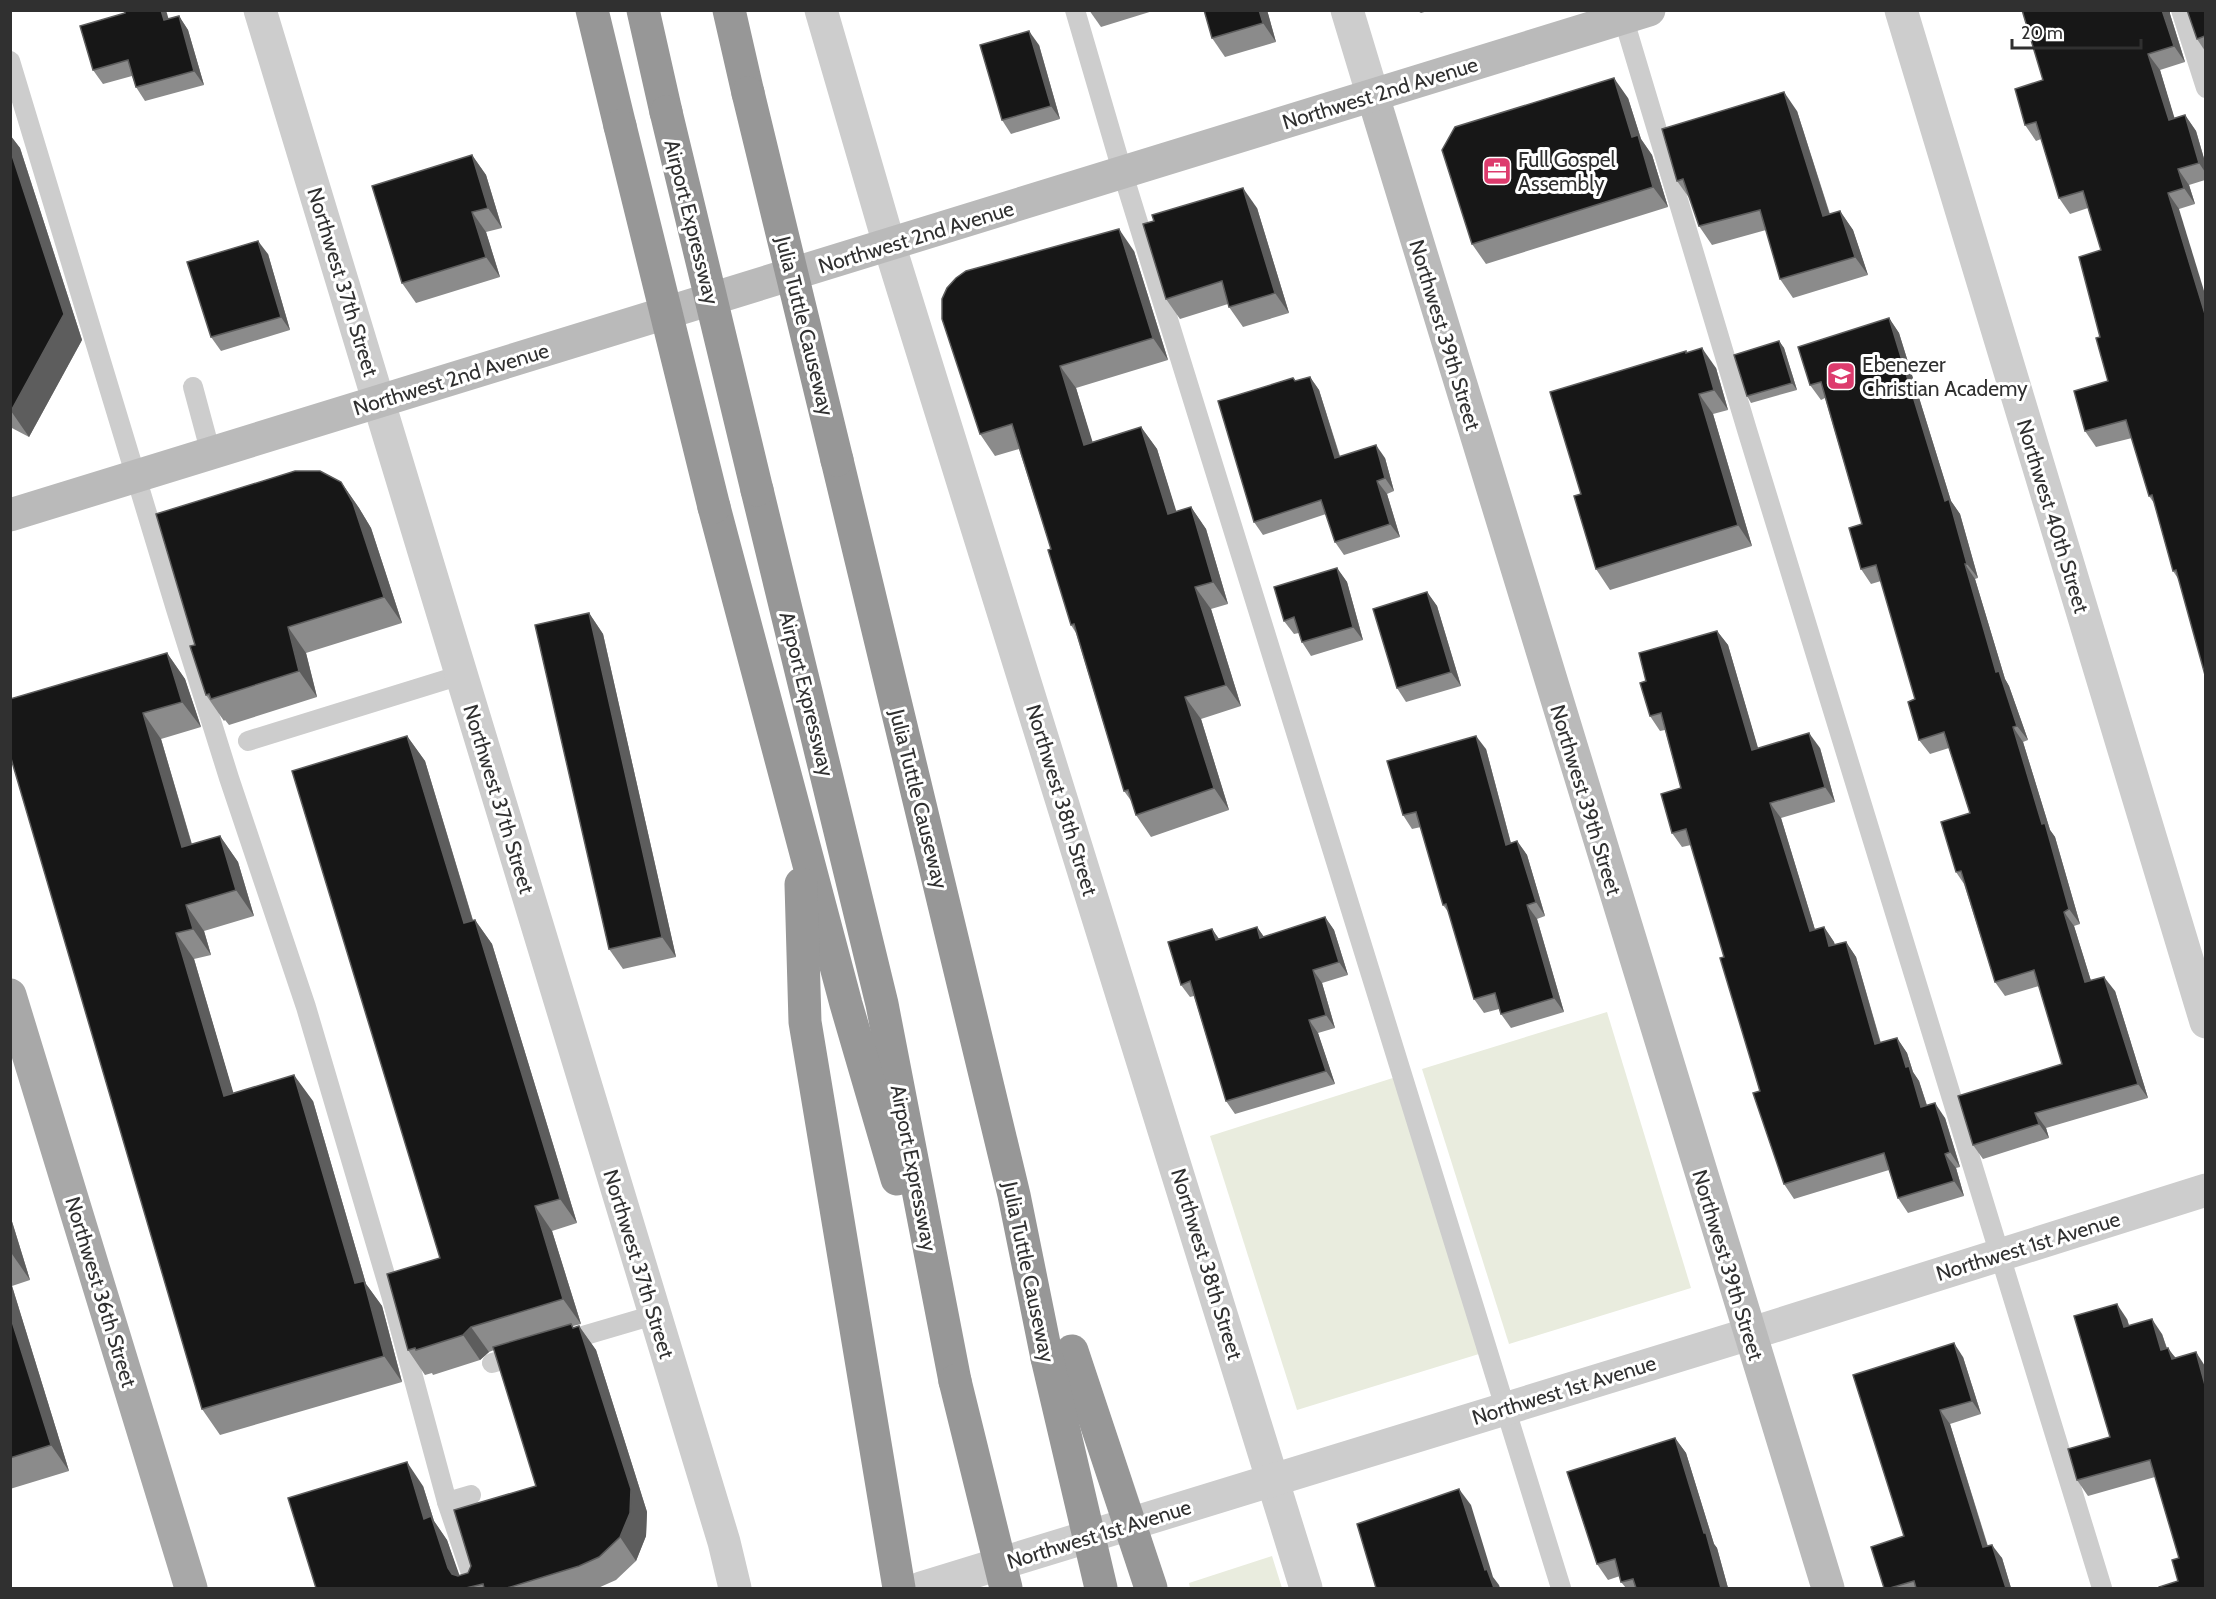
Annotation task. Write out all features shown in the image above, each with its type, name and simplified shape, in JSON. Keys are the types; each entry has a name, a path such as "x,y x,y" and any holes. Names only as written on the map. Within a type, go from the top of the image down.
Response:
{"highway":[{"path":"592,10 714,507 846,1004 955,1381 1006,1588"},
{"name":"Airport Expressway","path":"643,10 882,1005 955,1381"},
{"name":"Julia Tuttle Causeway","path":"729,10 1014,1195 1060,1354 1101,1588"},
{"path":"800,829 805,1022 899,1588"},
{"path":"1060,1354 1151,1588"}],"main road":[{"name":"Northwest 36th Street","path":"10,995 191,1588"}],"street":[{"name":"Northwest 37th Street","path":"260,10 724,1542 735,1588"},
{"name":"Northwest 38th Street","path":"821,10 889,244 1306,1588"},
{"name":"Northwest 39th Street","path":"1347,10 1828,1588"},
{"name":"Northwest 40th Street","path":"1901,10 2205,1022"},
{"name":"Northwest 2nd Avenue","path":"10,515 1123,174 1631,13"},
{"name":"Northwest 1st Avenue","path":"921,1588 1749,1334 2205,1190"}],"lane":[{"path":"1075,10 1123,174 1561,1588"},
{"path":"2181,10 2205,88"},
{"path":"1631,13 1747,430 2102,1588"},
{"path":"10,61 222,755 306,1007 391,1295 447,1502 476,1588"},
{"path":"193,387 212,454"},
{"path":"248,741 461,675"},
{"path":"492,1363 654,1315"},
{"path":"447,1502 471,1495"}],"shaded area":[{"path":"1607,1012 1691,1288 1509,1344 1422,1069"},
{"path":"1396,1077 1479,1354 1297,1410 1210,1136"},
{"path":"1272,1556 1282,1588 1190,1588 1189,1583"}],"building":[{"path":"124,10 161,10 164,20 179,16 194,71 136,87 128,60 93,70 80,26 125,13"},
{"path":"1204,10 1259,10 1263,23 1212,38"},
{"path":"2022,10 2162,10 2174,46 2148,54 2169,120 2185,115 2199,163 2178,169 2184,188 2168,193 2205,314 2205,675 2176,570 2173,571 2152,495 2149,496 2126,420 2085,431 2074,391 2108,381 2096,338 2100,337 2079,257 2101,250 2083,191 2059,198 2036,122 2025,125 2015,89 2043,80"},
{"path":"2187,10 2205,10 2205,36 2197,39"},
{"path":"1029,31 1051,106 1002,120 980,45"},
{"path":"1614,78 1632,137 1638,135 1653,187 1472,244 1442,150 1455,127"},
{"path":"1784,92 1823,216 1840,211 1855,257 1780,279 1760,210 1699,226 1683,179 1677,181 1662,129"},
{"path":"10,149 64,314 11,411 10,411"},
{"path":"472,155 488,208 472,212 486,257 402,283 372,186"},
{"path":"1243,188 1275,293 1229,307 1222,281 1166,299 1143,224 1154,221 1152,215"},
{"path":"1119,229 1153,338 1060,366 1084,445 1141,427 1168,514 1191,507 1213,582 1195,587 1226,685 1185,697 1214,788 1136,815 1128,790 1124,791 1074,624 1071,625 1048,550 1051,549 1012,424 980,434 942,319 942,299 947,288 966,271"},
{"path":"258,241 281,317 211,337 187,262"},
{"path":"1889,318 1945,501 1949,499 1996,672 1999,671 2017,726 2013,727 2042,824 2045,823 2069,909 2064,912 2085,982 2104,977 2138,1084 2035,1113 2039,1124 1973,1145 1958,1096 2062,1064 2034,970 1995,982 1961,871 1956,872 1941,822 1970,813 1944,732 1919,740 1908,702 1915,699 1876,565 1861,569 1849,528 1862,524 1821,382 1810,385 1798,347"},
{"path":"1779,341 1792,383 1747,396 1734,355"},
{"path":"1702,348 1714,390 1699,394 1738,525 1596,569 1574,496 1581,494 1550,392"},
{"path":"1310,377 1335,458 1376,445 1385,478 1377,481 1390,524 1335,542 1321,500 1254,522 1218,401 1293,378 1295,381"},
{"path":"295,471 320,471 341,482 353,503 384,597 288,627 299,671 211,699 209,694 206,695 190,646 195,645 156,514"},
{"path":"1337,568 1353,627 1302,642 1294,617 1284,621 1274,587"},
{"path":"1427,592 1451,672 1397,688 1373,609"},
{"path":"589,613 662,937 609,949 535,625"},
{"path":"1717,631 1752,750 1809,733 1825,787 1770,803 1810,931 1824,927 1829,946 1846,942 1875,1044 1897,1038 1906,1067 1909,1066 1921,1107 1935,1103 1950,1152 1945,1154 1954,1181 1898,1198 1884,1153 1784,1184 1753,1093 1760,1091 1720,958 1724,957 1686,829 1672,833 1661,794 1681,788 1661,713 1650,716 1640,683 1646,681 1639,653"},
{"path":"167,653 182,702 143,713 182,847 220,836 236,890 186,905 193,929 176,933 224,1096 294,1075 355,1283 364,1281 384,1356 202,1409 10,755 10,699"},
{"path":"407,736 464,923 475,920 560,1199 535,1206 563,1299 471,1327 463,1335 416,1350 415,1348 408,1350 387,1274 440,1258 292,771"},
{"path":"1476,736 1506,845 1517,841 1536,902 1527,905 1554,998 1501,1014 1495,993 1474,999 1416,812 1403,815 1387,761"},
{"path":"1325,917 1339,962 1313,970 1326,1015 1309,1020 1326,1071 1226,1101 1190,981 1181,985 1168,942 1212,929 1216,940 1257,927 1260,938"},
{"path":"2117,1304 2124,1327 2152,1319 2161,1350 2168,1348 2172,1359 2196,1352 2205,1385 2205,1588 2159,1588 2178,1581 2172,1560 2179,1558 2150,1460 2077,1480 2068,1449 2110,1437 2074,1316"},
{"path":"10,1315 51,1445 10,1458"},
{"path":"571,1324 573,1328 579,1326 631,1489 630,1513 620,1537 599,1557 579,1566 507,1588 484,1588 483,1584 466,1588 316,1588 288,1498 407,1462 424,1519 431,1516 448,1568 452,1574 458,1576 468,1573 471,1566 454,1510 536,1486 493,1347"},
{"path":"1954,1343 1972,1401 1940,1410 1983,1547 1992,1545 2006,1588 1916,1588 1914,1581 1884,1588 1871,1547 1904,1536 1853,1375"},
{"path":"1675,1438 1721,1588 1636,1588 1633,1579 1621,1582 1615,1559 1597,1564 1567,1472"},
{"path":"1459,1489 1485,1570 1487,1569 1494,1588 1376,1588 1357,1524"}],"place":[{"name":"Full Gospel Assembly","path":"1497,171"},
{"name":"Ebenezer Christian Academy","path":"1841,376"}]}
